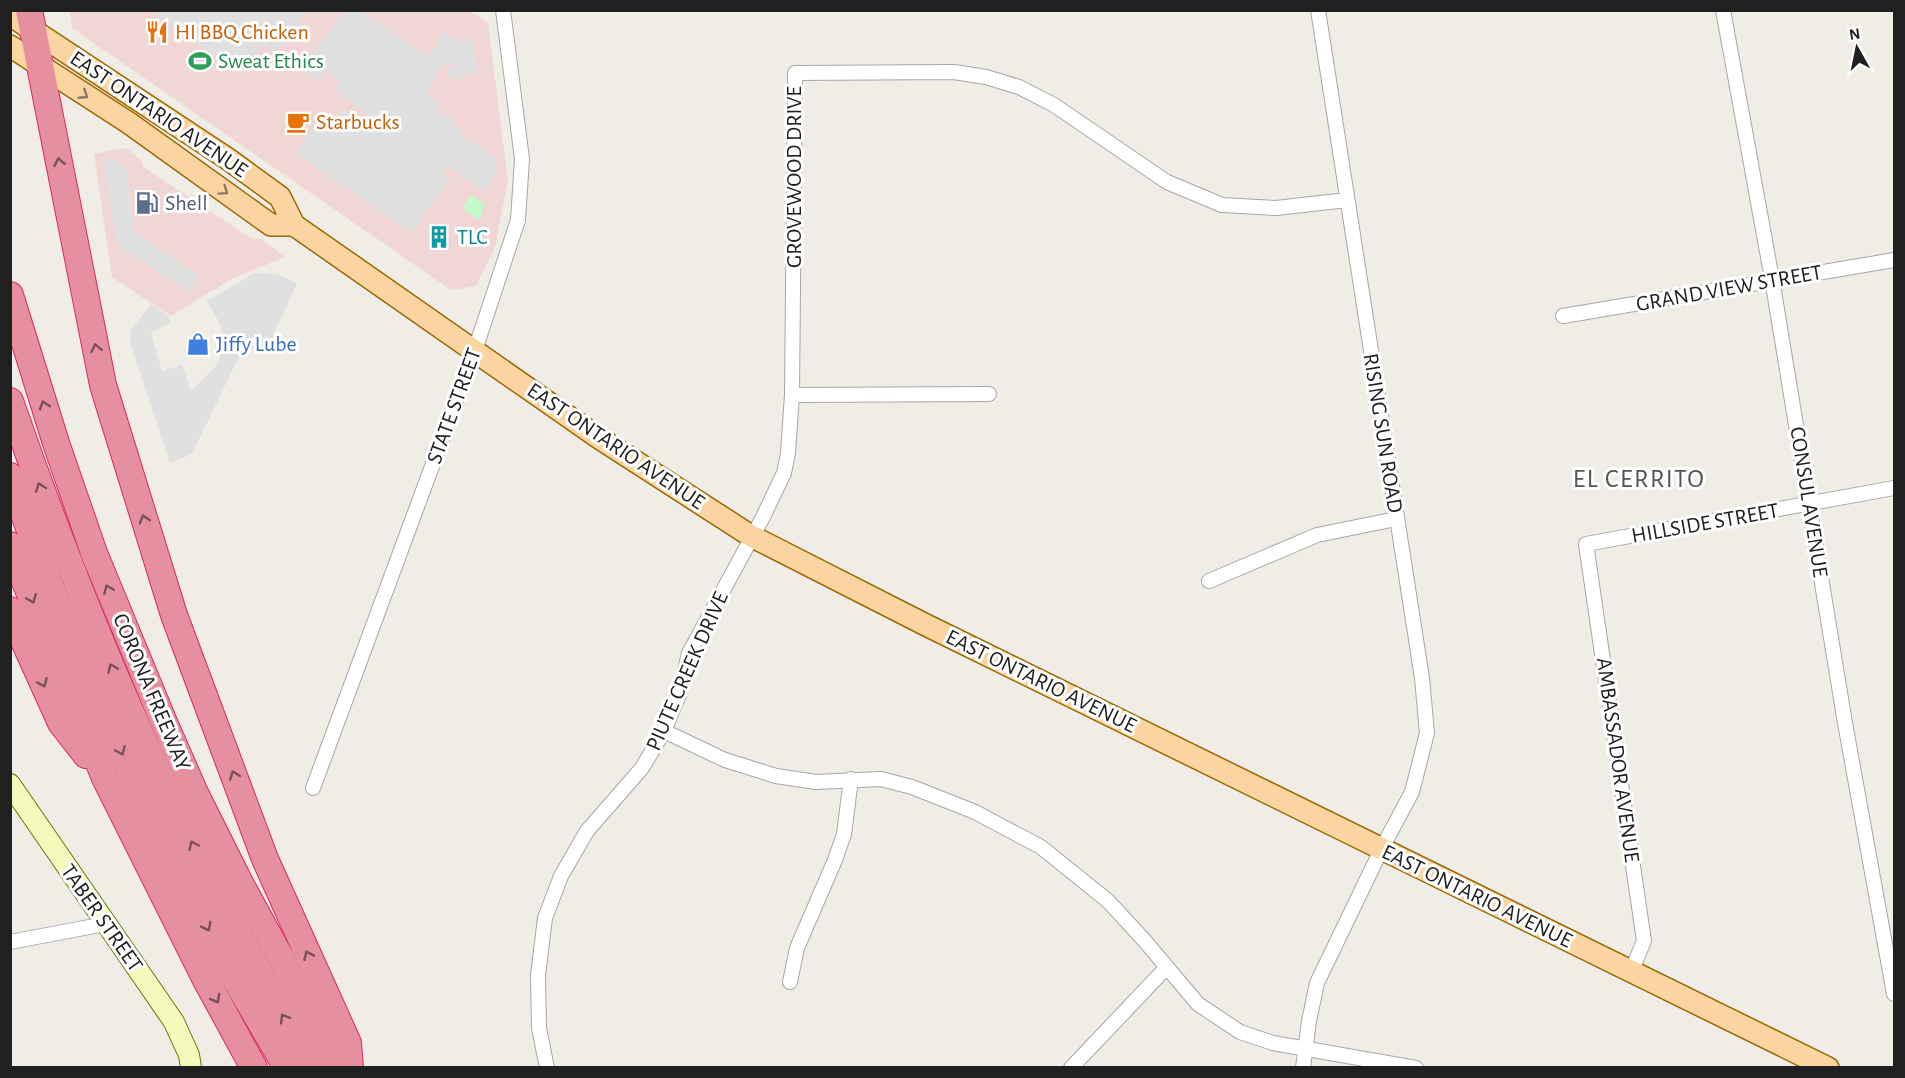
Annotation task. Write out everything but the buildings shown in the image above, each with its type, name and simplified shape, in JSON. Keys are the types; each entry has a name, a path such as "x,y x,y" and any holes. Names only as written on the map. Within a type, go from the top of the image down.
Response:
{"highway":[{"path":"30,20 103,385 174,615 265,859 348,1043 350,1068"},
{"name":"CORONA FREEWAY","path":"10,295 93,554 163,720 195,793 240,885 343,1068"},
{"path":"10,401 82,598 141,736 204,870 282,1016 315,1068"},
{"path":"10,476 51,588 135,782 224,960 287,1068"},
{"path":"10,545 105,778 206,980 254,1068"},
{"path":"10,610 61,723 105,778"}],"main road":[{"name":"EAST ONTARIO AVENUE","path":"10,15 30,20 280,197 294,225 599,438 751,536 926,625 1828,1068"},
{"name":"EAST ONTARIO AVENUE","path":"10,46 159,145 271,225 294,225"},
{"path":"159,145 209,167 228,159"}],"street":[{"name":"STATE STREET","path":"313,788 475,350 518,220 522,159 503,10"},
{"name":"RISING SUN ROAD","path":"1318,10 1422,678 1427,733 1412,792 1382,848"},
{"name":"CONSUL AVENUE","path":"1723,10 1772,279 1845,723 1894,994"},
{"name":"GROVEWOOD DRIVE","path":"751,536 763,517 784,473 788,453 792,395 795,73 954,72 986,77 1019,87 1054,105 1167,182 1222,205 1276,208 1347,200"},
{"name":"GRAND VIEW STREET","path":"1563,316 1894,260"},
{"path":"792,395 989,394"},
{"name":"HILLSIDE STREET","path":"1586,544 1894,488"},
{"path":"1209,581 1317,535 1396,519"},
{"name":"PIUTE CREEK DRIVE","path":"547,1068 539,1028 538,975 545,918 561,876 587,831 642,768 664,731 679,695 689,653 751,536"},
{"name":"AMBASSADOR AVENUE","path":"1586,544 1644,940 1631,972"},
{"path":"664,731 725,760 776,776 816,782 881,779 975,812 1041,847 1108,901 1198,1004 1240,1032 1273,1043 1416,1068"},
{"path":"790,982 797,948 844,834 851,779"},
{"name":"TABER STREET","path":"10,784 174,1022 190,1061"},
{"path":"1303,1068 1317,983 1382,848"},
{"path":"10,942 105,924"},
{"path":"1071,1068 1166,968"}],"shaded area":[{"path":"344,10 360,11 428,57 445,32 460,42 473,40 478,72 449,79 447,68 453,67 452,64 442,65 426,95 439,102 436,110 451,118 462,136 495,158 497,172 484,191 446,165 441,172 450,178 412,233 296,153 324,112 335,120 343,109 377,132 382,124 334,90 340,82 325,71 318,82 302,71"},
{"path":"70,11 470,11 488,23 508,181 495,247 476,286 451,290 72,28"},
{"path":"149,11 306,11 276,54 261,44 241,73"},
{"path":"126,148 142,161 143,167 254,240 259,238 285,257 231,279 171,316 112,277 94,154"},
{"path":"113,158 127,170 134,232 199,276 188,292 117,245 103,159"},
{"path":"254,273 277,274 297,283 265,353 244,346 192,454 170,463 131,346 130,331 151,304 166,314 171,322 151,333 162,371 182,365 191,391 216,366 226,345 219,322 207,301"}],"green space":[{"path":"471,195 484,204 480,219 475,218 463,208"}],"place":[{"name":"HI BBQ Chicken","path":"157,32"},
{"name":"Sweat Ethics","path":"200,61"},
{"name":"Starbucks","path":"298,122"},
{"name":"Shell","path":"147,203"},
{"name":"TLC","path":"439,237"},
{"name":"Jiffy Lube","path":"198,344"}],"district":[{"name":"EL CERRITO","path":"1639,479"}]}
